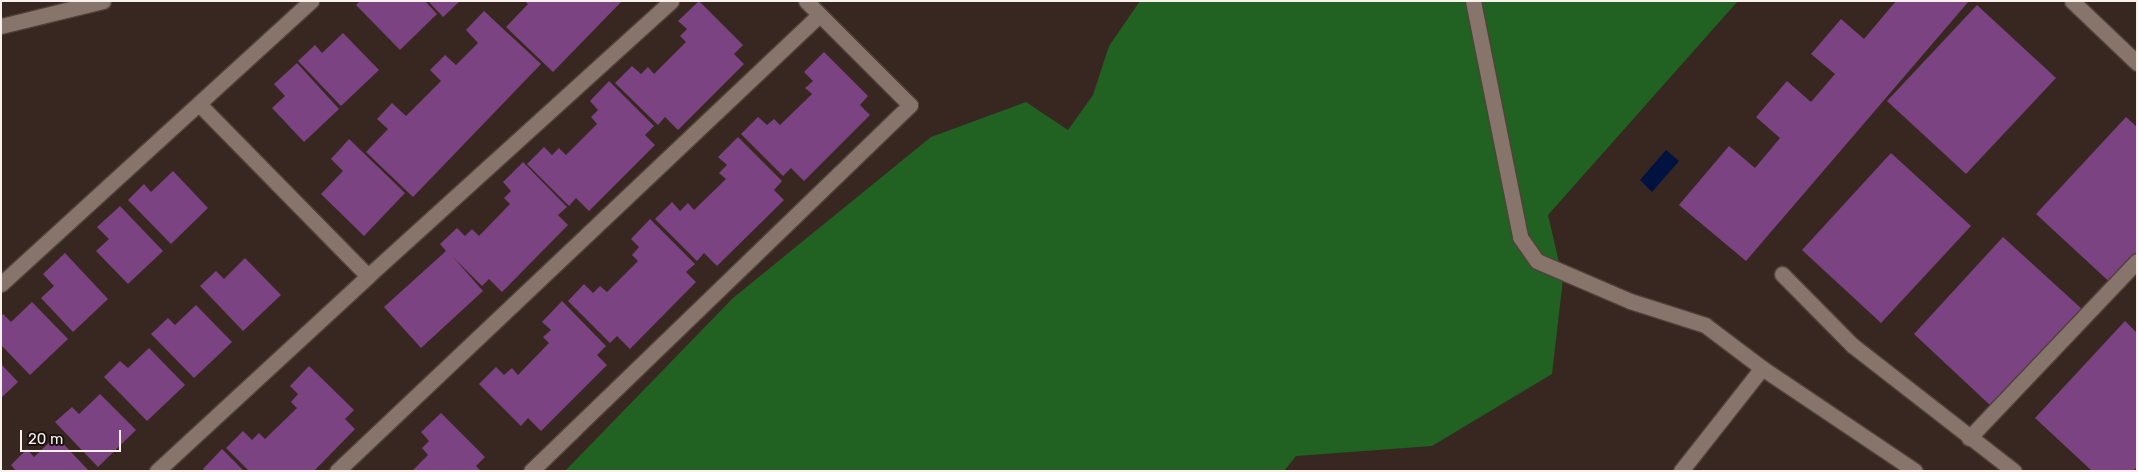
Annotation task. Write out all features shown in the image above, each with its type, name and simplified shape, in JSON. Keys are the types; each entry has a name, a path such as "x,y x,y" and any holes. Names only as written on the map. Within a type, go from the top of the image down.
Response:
{"street":[{"path":"1,26 103,1"},
{"path":"1,284 311,1"},
{"path":"157,471 368,276 671,1"},
{"path":"531,471 910,106 806,1"},
{"path":"1473,1 1520,237 1537,261 1630,301 1704,325 1762,368 1915,471"},
{"path":"2072,1 2137,63"},
{"path":"337,471 819,15"},
{"path":"199,104 368,276"},
{"path":"1969,438 2137,261"},
{"path":"1782,274 1852,345 1969,438 2014,471"},
{"path":"1681,471 1762,368"}],"green space":[{"path":"1140,1 1738,1 1548,215 1563,279 1552,374 1432,446 1296,456 1284,471 565,471 733,298 931,137 1026,102 1068,130 1093,95 1109,46"}],"water":[{"path":"1666,150 1679,161 1652,192 1640,180"}],"building":[{"path":"360,1 425,1 437,14 400,50 356,5"},
{"path":"428,1 460,1 443,17"},
{"path":"525,1 622,1 553,72 506,27 528,4"},
{"path":"699,1 743,45 734,54 744,64 678,130 665,117 658,125 615,83 632,66 641,74 648,67 654,74 686,42 680,36 687,29 678,21"},
{"path":"1896,1 1969,1 1746,261 1679,205 1729,146 1755,168 1780,138 1756,117 1787,81 1811,102 1835,74 1811,54 1841,19 1864,39"},
{"path":"1977,5 2056,78 1966,174 1887,101"},
{"path":"484,11 541,64 413,197 366,152 388,129 377,119 392,103 406,116 441,81 430,70 445,55 456,65 478,43 466,30"},
{"path":"343,33 379,70 341,106 298,61 315,45 322,53"},
{"path":"824,52 868,96 860,105 870,115 804,181 791,168 783,176 741,134 758,117 767,125 774,119 780,125 812,94 805,88 813,81 804,72"},
{"path":"297,63 339,109 304,142 272,108 285,96 274,84"},
{"path":"609,81 654,126 645,135 655,145 589,211 576,198 569,206 527,164 544,147 552,155 559,148 566,155 597,124 591,117 598,110 590,101"},
{"path":"2126,117 2137,127 2137,264 2115,287 2036,214"},
{"path":"738,137 782,181 774,190 784,200 717,266 704,253 697,261 655,219 672,202 680,211 688,203 694,210 726,179 719,173 727,165 718,157"},
{"path":"349,139 405,193 364,236 321,194 343,171 331,159"},
{"path":"1891,153 1971,226 1881,323 1802,250"},
{"path":"523,162 567,207 558,215 568,225 502,292 489,279 482,286 453,257 483,291 421,348 384,307 446,251 440,244 457,228 465,236 472,229 479,236 510,204 504,198 511,191 503,182"},
{"path":"173,171 208,208 171,244 128,200 144,184 151,192"},
{"path":"120,206 163,251 128,284 96,251 109,239 97,227"},
{"path":"650,219 695,264 686,272 696,282 630,349 617,336 610,343 568,301 584,284 593,293 600,286 607,292 638,261 632,255 639,247 631,239"},
{"path":"2003,237 2083,310 1992,407 1914,334"},
{"path":"65,253 108,299 73,332 41,298 54,286 43,274"},
{"path":"245,258 281,295 243,331 200,286 216,271 224,279"},
{"path":"562,301 606,346 597,355 607,365 541,431 528,418 521,426 479,384 496,367 504,375 512,368 518,375 549,343 543,337 551,330 542,322"},
{"path":"32,302 68,339 30,375 1,345 1,316 3,314 11,322"},
{"path":"196,305 232,342 194,378 151,334 168,318 175,325"},
{"path":"2125,321 2137,333 2137,467 2133,471 2092,471 2035,418"},
{"path":"149,348 185,385 147,421 104,377 120,361 128,368"},
{"path":"1,364 18,382 1,398"},
{"path":"309,366 354,410 345,419 355,429 314,471 249,471 226,448 243,431 252,440 259,433 265,439 297,408 291,402 298,394 290,386"},
{"path":"100,394 136,430 98,467 55,422 72,407 79,414"},
{"path":"441,413 485,457 476,466 481,471 412,471 428,455 422,448 429,441 421,432"},
{"path":"56,436 89,471 16,471 11,465 27,449 34,457"},
{"path":"222,449 244,471 205,471 203,469"}]}
